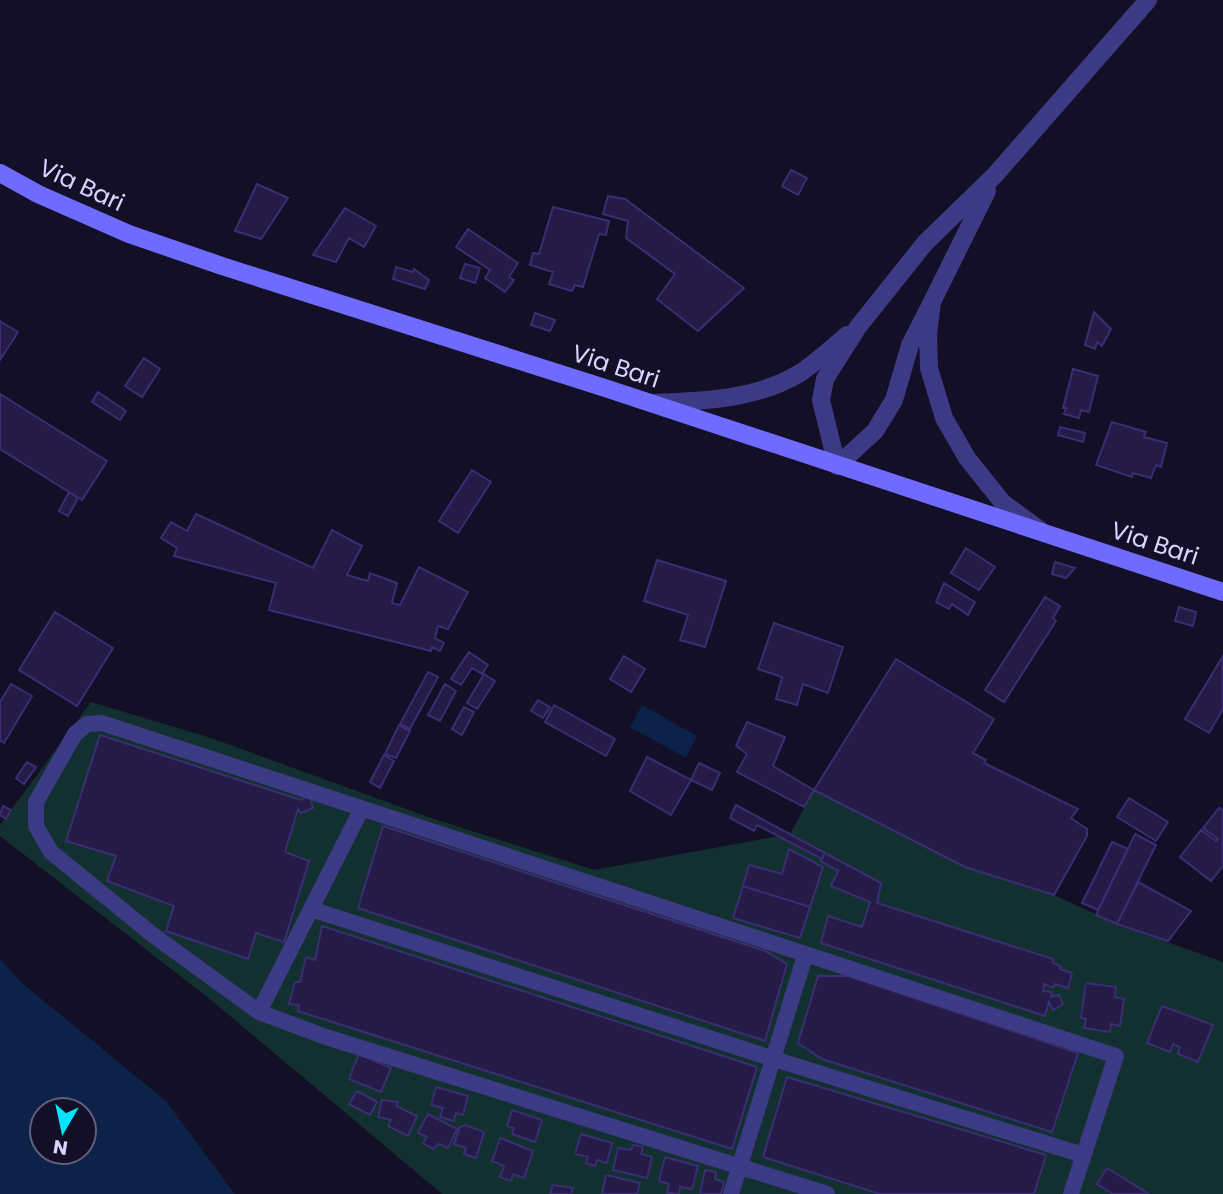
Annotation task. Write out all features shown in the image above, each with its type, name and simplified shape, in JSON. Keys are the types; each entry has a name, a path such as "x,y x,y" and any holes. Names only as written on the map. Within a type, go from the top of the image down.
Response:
{"main road":[{"name":"Via Bari","path":"0,173 38,194 129,234 1223,592"}],"street":[{"path":"995,175 951,258 910,345 894,400 875,431 837,466 821,400 825,379 858,327 925,243 995,175 1148,0"},
{"path":"932,302 928,334 929,368 944,418 967,458 1003,503 1046,533"},
{"path":"652,403 706,400 757,393 799,373 858,327"}],"lane":[{"path":"827,1194 326,1037 260,1012 153,935 51,852 36,826 36,802 75,734 87,724 102,723 1116,1056 1071,1194"},
{"path":"260,1012 361,810"},
{"path":"311,909 774,1059 1083,1155"},
{"path":"731,1194 805,956"}],"green space":[{"path":"91,702 211,738 431,818 594,870 790,834 814,790 965,867 1054,895 1117,924 1223,962 1223,1194 442,1194 211,1000 0,836 0,825"}],"water":[{"path":"642,705 697,736 686,758 630,727"},
{"path":"0,959 22,983 166,1101 235,1194 0,1194"}],"building":[{"path":"791,170 807,178 798,195 782,186"},
{"path":"257,184 288,198 261,239 235,231"},
{"path":"608,196 625,199 744,288 698,331 657,299 675,274 626,238 628,221 603,214"},
{"path":"553,207 609,221 606,235 599,234 583,287 575,285 572,291 549,284 553,272 530,265 533,253 539,254"},
{"path":"345,208 376,226 364,247 349,238 336,262 313,255"},
{"path":"468,229 518,263 509,277 514,280 505,292 485,278 490,270 456,247"},
{"path":"465,264 480,268 475,283 460,278"},
{"path":"396,267 413,272 414,269 429,280 425,289 393,279"},
{"path":"1094,312 1111,329 1102,346 1097,342 1095,349 1085,345"},
{"path":"535,313 555,320 550,331 531,325"},
{"path":"0,321 18,332 0,360"},
{"path":"144,358 160,369 142,397 125,386"},
{"path":"1073,369 1098,376 1089,412 1081,410 1079,418 1064,414 1066,408 1063,408"},
{"path":"98,392 126,411 120,420 92,402"},
{"path":"0,394 107,461 82,500 0,449"},
{"path":"1112,422 1146,432 1144,437 1167,443 1161,467 1156,465 1151,478 1133,473 1132,477 1096,465"},
{"path":"1060,427 1085,433 1083,442 1058,435"},
{"path":"472,470 491,482 458,533 439,521"},
{"path":"69,492 78,498 68,516 59,511"},
{"path":"196,514 313,568 332,530 362,546 347,575 368,581 370,573 397,583 392,603 400,605 419,567 468,592 448,629 438,626 435,638 444,643 440,651 269,610 276,583 174,556 177,548 161,538 171,522 187,531"},
{"path":"966,548 995,567 979,590 951,573"},
{"path":"657,560 726,581 705,647 680,640 688,615 644,601"},
{"path":"1055,562 1075,568 1066,578 1052,574"},
{"path":"944,583 975,602 968,615 952,604 949,609 936,602"},
{"path":"1045,597 1060,606 1053,618 1056,621 1004,702 985,690"},
{"path":"1179,607 1196,612 1193,626 1175,621"},
{"path":"55,612 113,648 77,706 19,670"},
{"path":"774,623 843,647 828,693 803,684 797,705 776,699 782,677 758,669"},
{"path":"469,652 488,665 482,674 472,668 461,685 451,679"},
{"path":"624,656 645,669 631,692 610,679"},
{"path":"1223,656 1223,709 1209,733 1185,719"},
{"path":"896,659 994,719 973,753 986,760 984,763 1078,809 1071,818 1087,829 1087,836 1054,895 965,867 814,790"},
{"path":"428,672 438,677 410,729 400,724"},
{"path":"484,674 495,681 477,709 467,703"},
{"path":"11,684 32,696 4,743 0,741 0,702"},
{"path":"445,684 456,691 440,721 428,715"},
{"path":"538,700 550,707 543,718 531,711"},
{"path":"554,705 615,739 606,756 545,722"},
{"path":"464,707 474,712 462,735 452,729"},
{"path":"747,722 785,737 773,766 814,790 804,807 737,772 747,754 736,746"},
{"path":"399,725 410,731 396,758 385,754"},
{"path":"100,735 301,800 309,796 313,808 301,813 298,809 285,852 309,861 284,942 256,933 248,959 166,931 174,906 107,881 116,856 66,841"},
{"path":"384,755 394,761 380,788 370,782"},
{"path":"647,757 691,780 671,815 630,791"},
{"path":"27,762 36,767 24,784 16,778"},
{"path":"699,763 720,773 712,790 691,780"},
{"path":"1129,798 1168,822 1156,841 1117,817"},
{"path":"736,805 825,853 822,859 757,825 754,831 730,818"},
{"path":"3,806 11,810 6,819 0,815"},
{"path":"1219,808 1223,810 1223,866 1211,881 1180,857 1201,830 1216,841 1218,839 1203,828"},
{"path":"383,826 765,951 787,964 765,1041 358,908"},
{"path":"1135,834 1156,845 1117,924 1096,915"},
{"path":"1112,842 1128,849 1098,910 1082,903"},
{"path":"789,849 823,867 810,907 743,886 749,865 782,874"},
{"path":"825,853 881,883 877,903 1053,959 1053,963 1061,966 1060,969 1072,973 1068,988 1055,984 1053,988 1044,984 1043,991 1052,992 1051,997 1059,995 1063,1004 1053,1010 1049,1002 1045,1016 821,943 828,916 862,927 870,902 831,886 838,871 821,861"},
{"path":"1138,882 1191,911 1168,941 1117,924"},
{"path":"743,886 810,907 800,938 733,918"},
{"path":"322,926 757,1067 732,1149 298,1011 299,1005 289,1004 295,982 300,982 306,957 315,960"},
{"path":"818,976 848,976 1078,1053 1052,1132 822,1059 798,1043"},
{"path":"1086,983 1116,987 1115,997 1124,999 1120,1026 1111,1024 1110,1032 1084,1028 1086,1019 1081,1018"},
{"path":"1162,1006 1213,1025 1198,1062 1178,1054 1180,1047 1173,1044 1170,1052 1147,1043"},
{"path":"359,1054 391,1068 381,1092 349,1079"},
{"path":"787,1077 1046,1155 1034,1194 880,1194 763,1157"},
{"path":"436,1087 468,1096 463,1115 456,1113 454,1121 440,1117 443,1108 431,1105"},
{"path":"357,1091 377,1102 370,1115 349,1104"},
{"path":"382,1100 398,1102 396,1106 417,1116 408,1136 388,1126 391,1120 378,1117"},
{"path":"512,1110 542,1120 535,1142 512,1134 514,1128 507,1126"},
{"path":"428,1114 457,1129 448,1148 439,1144 433,1149 423,1143 427,1137 418,1133"},
{"path":"465,1125 484,1132 476,1158 464,1154 466,1148 454,1144 460,1127"},
{"path":"581,1134 612,1143 607,1163 597,1160 595,1166 586,1163 588,1157 575,1154"},
{"path":"500,1138 533,1151 524,1178 513,1174 511,1181 500,1177 504,1166 492,1161"},
{"path":"633,1145 643,1147 641,1154 652,1157 647,1178 613,1170 618,1148 631,1150"},
{"path":"665,1157 698,1166 692,1189 680,1187 679,1194 667,1193 669,1184 659,1181"},
{"path":"1107,1168 1149,1194 1113,1194 1097,1184"},
{"path":"705,1170 716,1172 715,1179 724,1182 721,1194 700,1194"},
{"path":"606,1175 640,1183 637,1194 602,1194"},
{"path":"553,1185 573,1188 571,1194 550,1194"}]}
